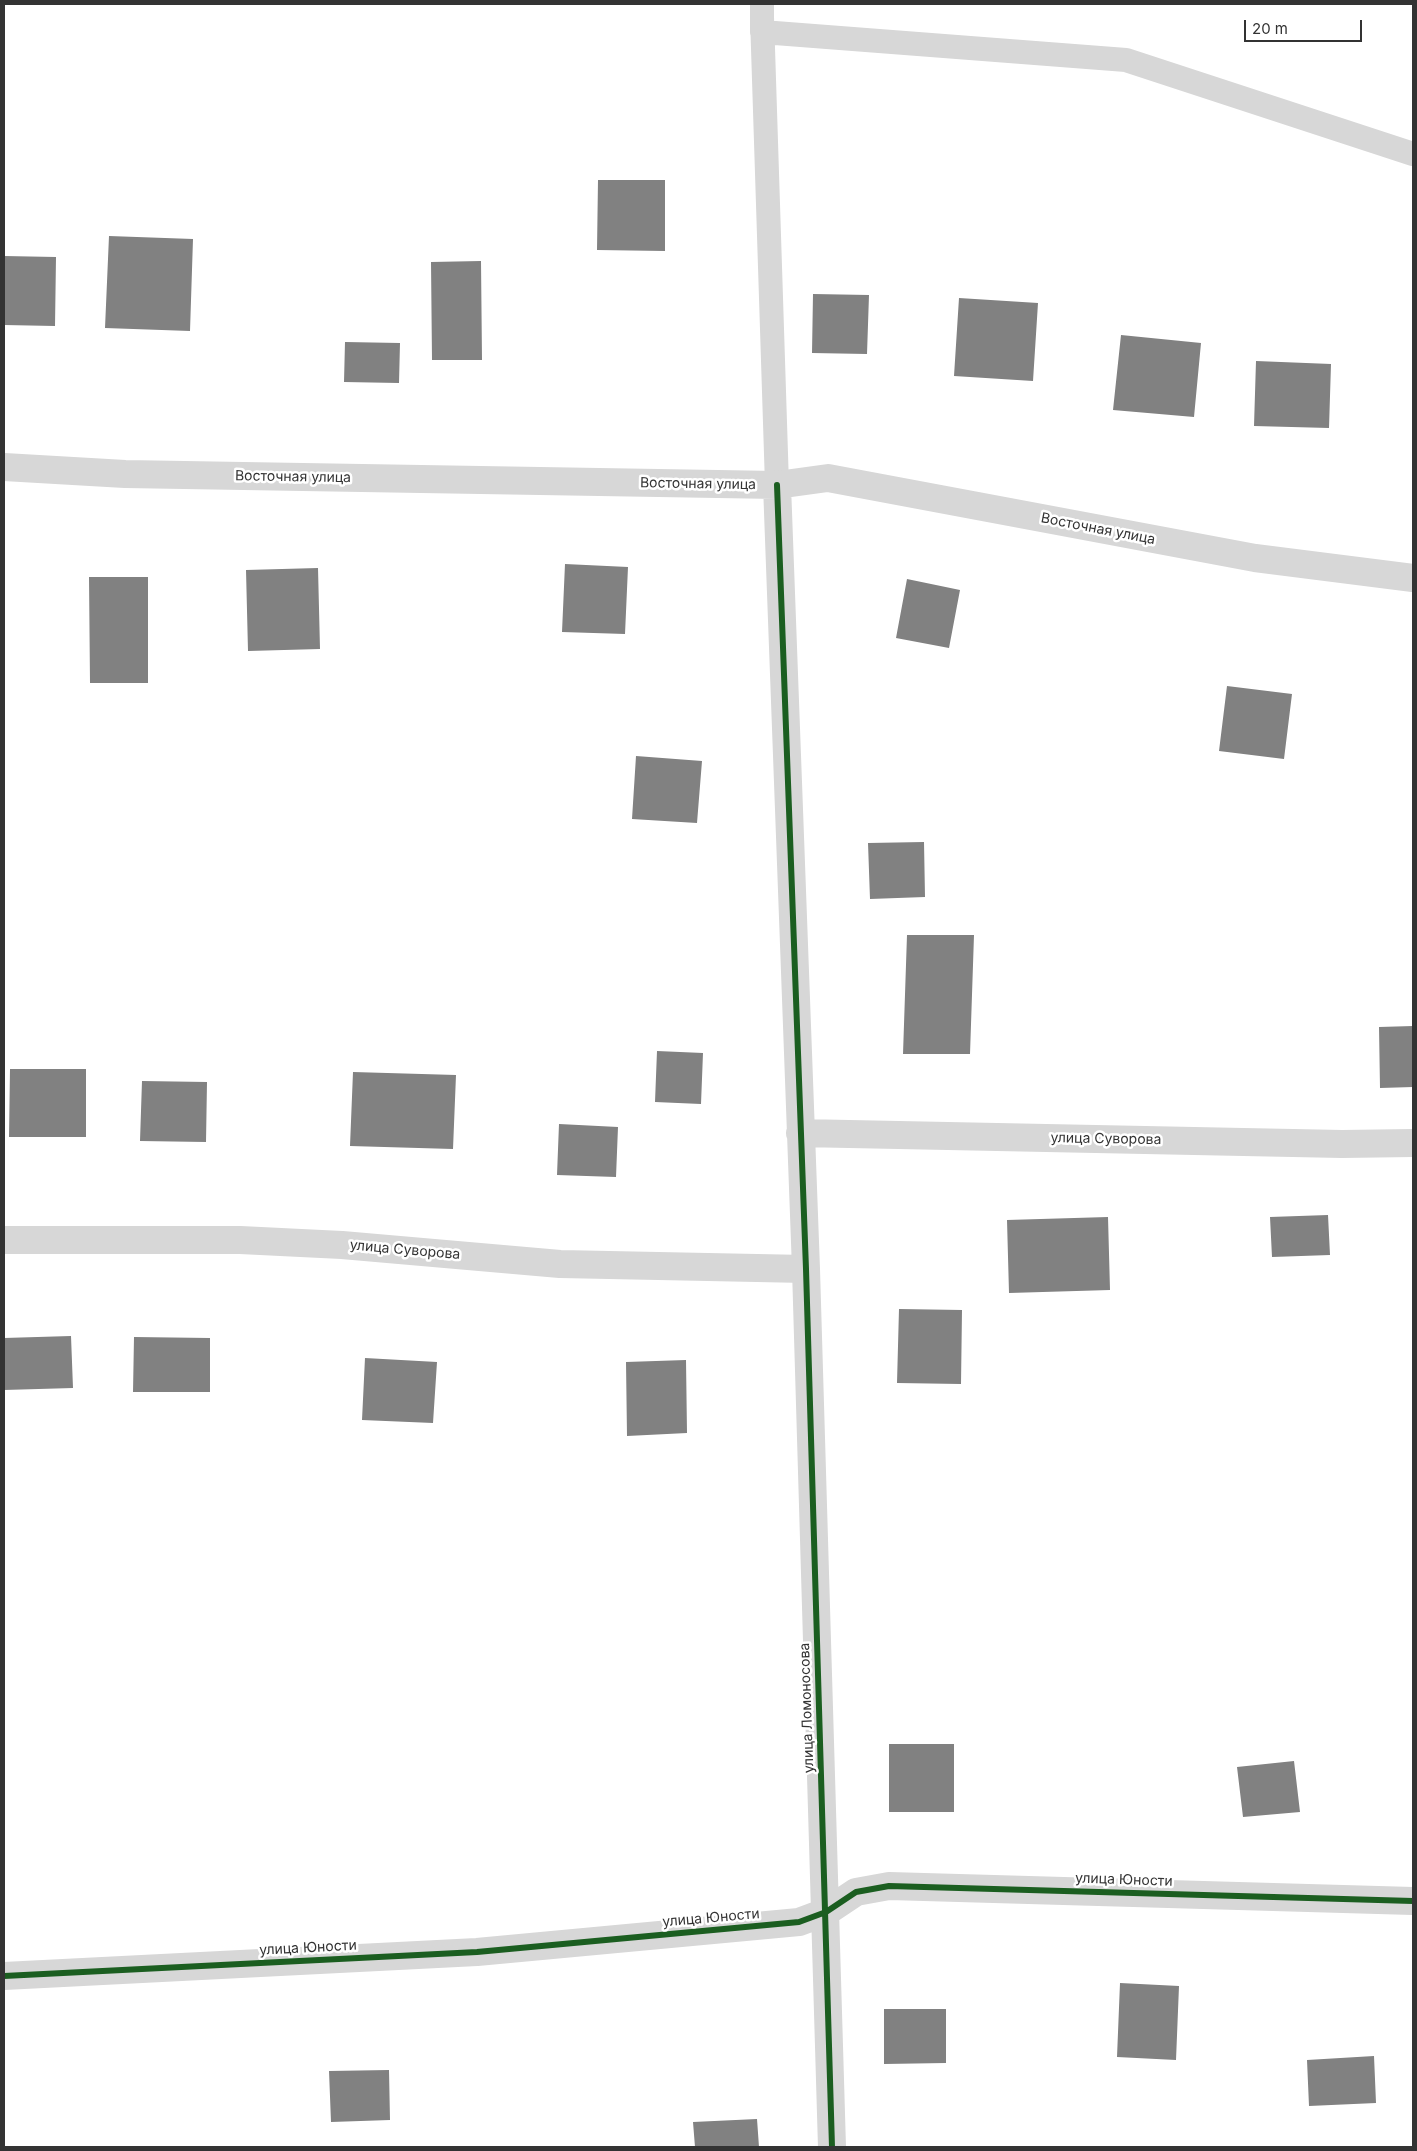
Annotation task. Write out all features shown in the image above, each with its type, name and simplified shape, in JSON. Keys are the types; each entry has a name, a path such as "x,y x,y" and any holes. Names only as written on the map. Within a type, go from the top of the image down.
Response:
{"street":[{"name":"Восточная улица","path":"4,467 125,474 777,485 828,478 1255,558 1413,578"},
{"name":"улица Ломоносова","path":"777,485 806,1269 832,2147"},
{"name":"улица Суворова","path":"800,1133 1332,1144 1413,1143"},
{"name":"улица Суворова","path":"4,1240 240,1240 342,1245 560,1264 806,1269"},
{"name":"улица Юности","path":"4,1976 477,1952 799,1922 826,1912 856,1892 889,1886 1413,1901"}],"lane":[{"path":"762,4 777,485"},
{"path":"762,32 1126,60 1413,154"}],"building":[{"path":"598,180 665,180 665,251 597,250"},
{"path":"109,236 193,239 190,331 105,328"},
{"path":"4,256 56,257 55,326 4,325"},
{"path":"481,261 482,360 432,360 431,262"},
{"path":"813,294 869,295 867,354 812,353"},
{"path":"959,298 1038,303 1033,381 954,376"},
{"path":"1121,335 1201,343 1194,417 1113,410"},
{"path":"345,342 400,343 399,383 344,382"},
{"path":"1256,361 1331,364 1329,428 1254,426"},
{"path":"565,564 628,567 625,634 562,632"},
{"path":"318,568 320,649 248,651 246,570"},
{"path":"89,577 148,577 148,683 90,683"},
{"path":"907,579 960,590 949,648 896,638"},
{"path":"1227,686 1292,694 1284,759 1219,751"},
{"path":"636,756 702,761 697,823 632,819"},
{"path":"924,842 925,897 870,899 868,843"},
{"path":"907,935 974,935 970,1054 903,1054"},
{"path":"1413,1026 1413,1087 1380,1088 1379,1027"},
{"path":"657,1051 703,1053 701,1104 655,1102"},
{"path":"10,1069 86,1069 86,1137 9,1137"},
{"path":"353,1072 456,1075 453,1149 350,1146"},
{"path":"142,1081 207,1082 206,1142 140,1141"},
{"path":"559,1124 618,1127 616,1177 557,1175"},
{"path":"1328,1215 1330,1255 1272,1257 1270,1217"},
{"path":"1108,1217 1110,1290 1009,1293 1007,1220"},
{"path":"899,1309 962,1310 961,1384 897,1383"},
{"path":"71,1336 73,1388 4,1390 4,1338"},
{"path":"134,1337 210,1338 210,1392 133,1392"},
{"path":"365,1358 437,1362 433,1423 362,1420"},
{"path":"686,1360 687,1433 627,1436 626,1362"},
{"path":"889,1744 954,1744 954,1812 889,1812"},
{"path":"1294,1761 1300,1812 1243,1817 1237,1767"},
{"path":"1120,1983 1179,1986 1176,2060 1117,2057"},
{"path":"884,2009 946,2009 946,2063 884,2064"},
{"path":"1374,2056 1376,2103 1309,2106 1307,2060"},
{"path":"389,2070 390,2120 331,2122 329,2071"},
{"path":"757,2119 759,2147 695,2147 693,2122"}],"cycle path":[{"path":"777,485 806,1269 832,2147"},
{"path":"4,1976 477,1952 799,1922 826,1912 856,1892 889,1886 1413,1901"}]}
